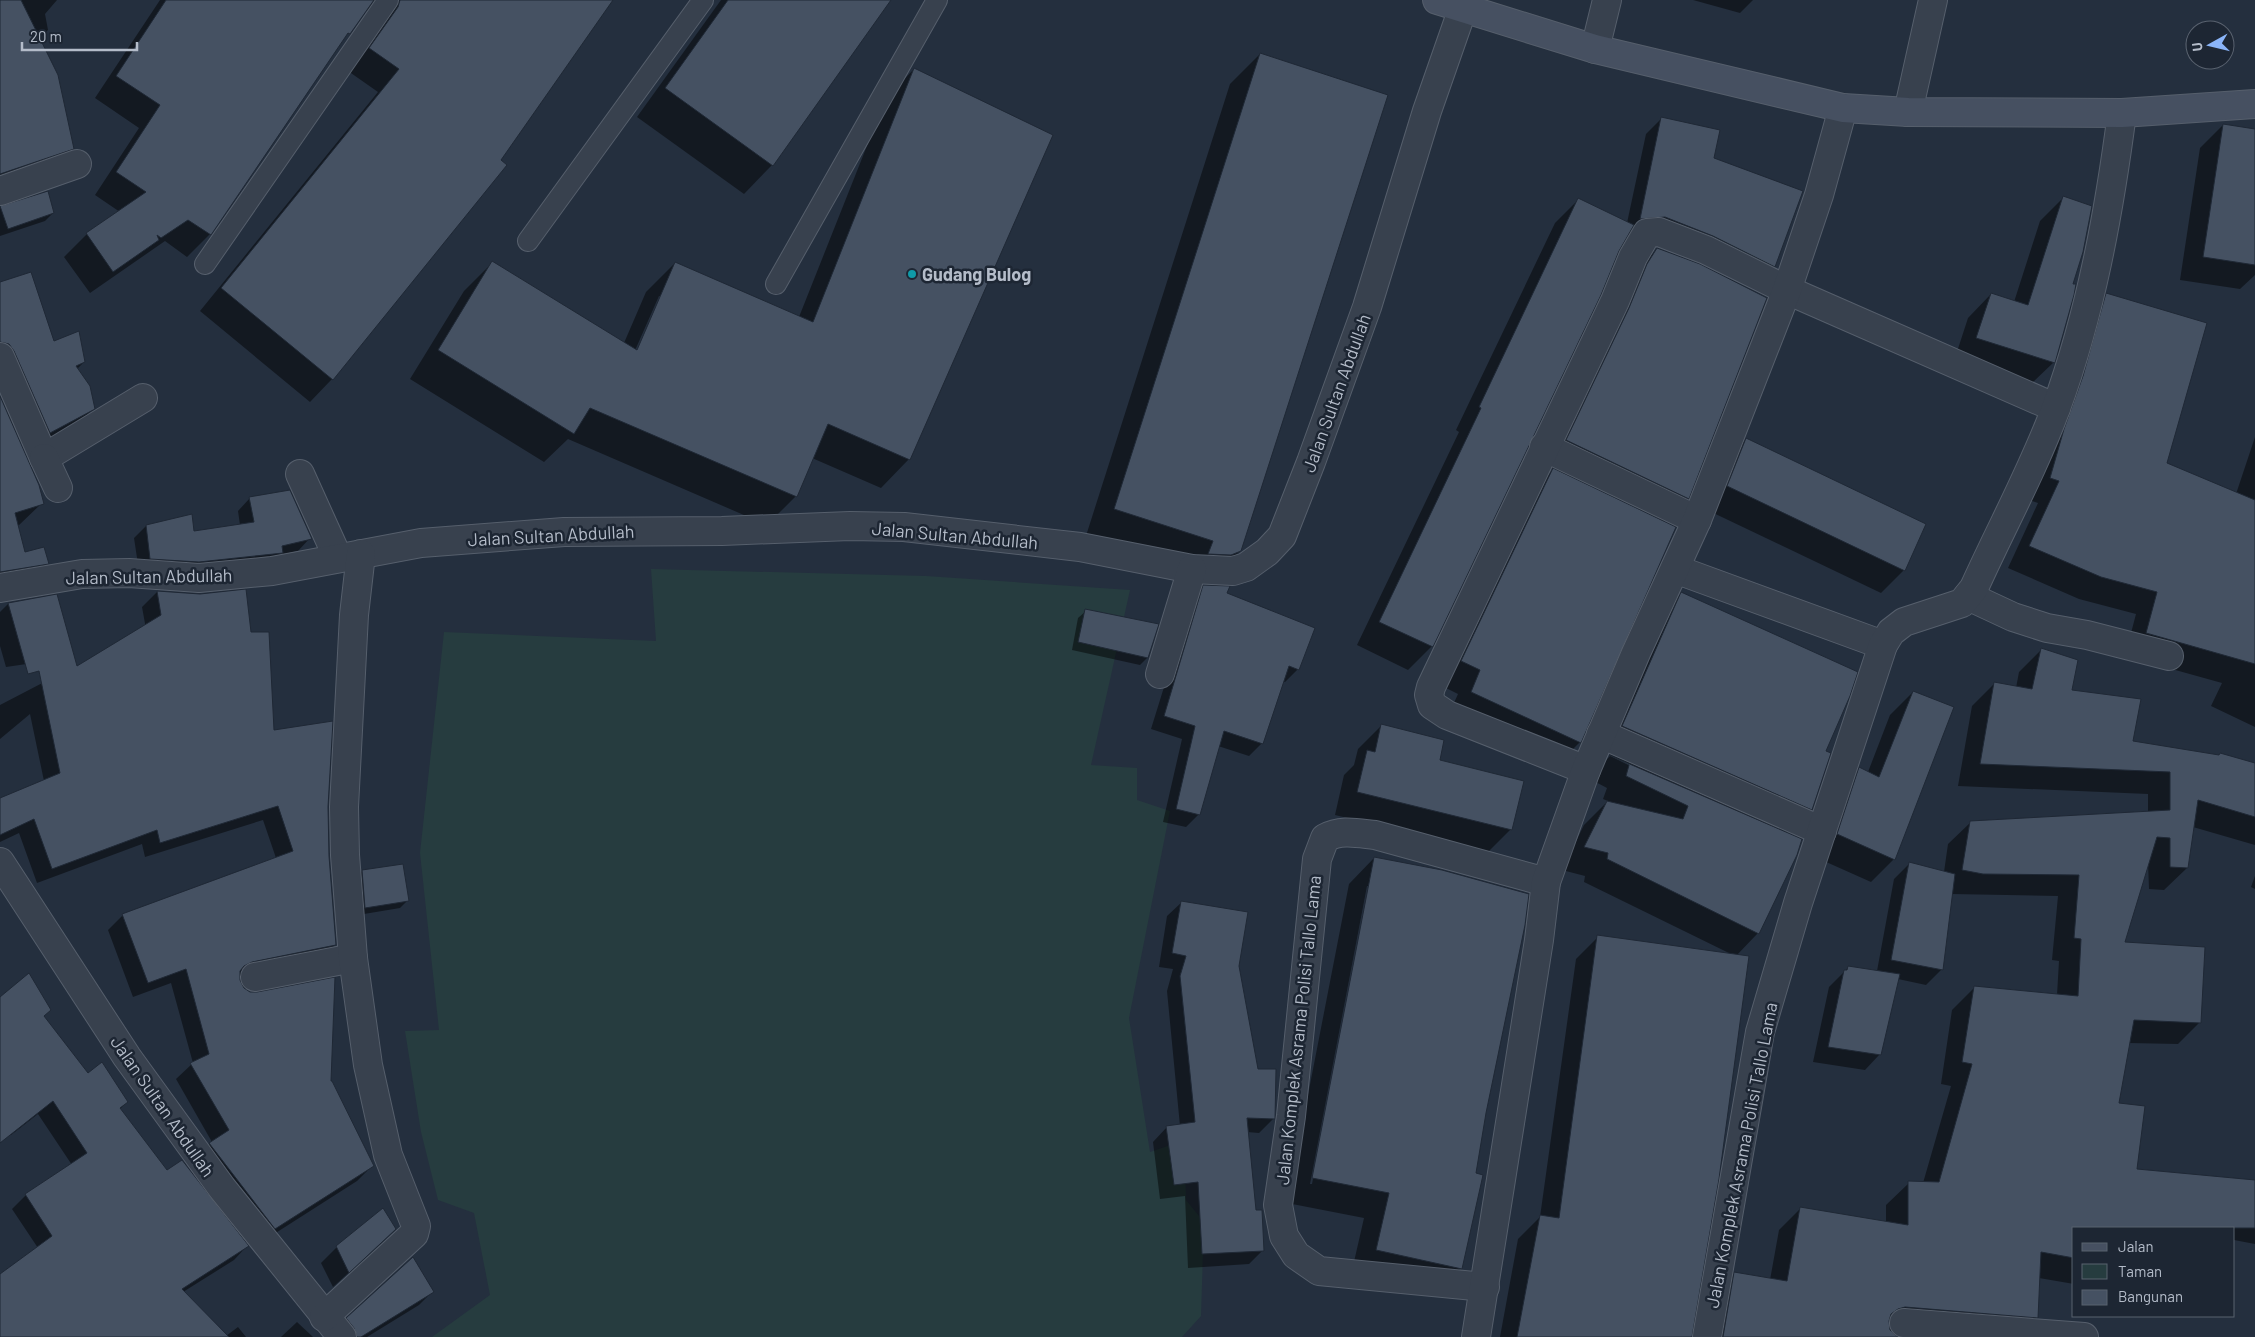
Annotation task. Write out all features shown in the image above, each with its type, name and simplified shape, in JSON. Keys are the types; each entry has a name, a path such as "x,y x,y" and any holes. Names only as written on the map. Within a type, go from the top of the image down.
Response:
{"street":[{"path":"1595,49 1607,0"},
{"path":"1908,112 1933,0"},
{"path":"1450,4 1595,49 1843,108 1908,112 2122,113 2255,104"},
{"name":"Jalan Sultan Abdullah","path":"0,588 82,574 129,573 199,578 272,571 421,543 564,532 904,526 1080,547 1192,569 1233,571 1246,567 1267,552 1282,536 1368,307 1427,112 1450,4"},
{"path":"1476,1337 1546,882 1586,770 1697,520 1787,290 1818,195 1843,108"},
{"name":"Jalan Komplek Asrama Polisi Tallo Lama","path":"1707,1337 1760,1032 1798,902 1883,645 1891,632 1904,622 1952,608 1962,603 1968,596 1974,588 2042,443 2056,408 2090,297 2105,234 2122,113"},
{"path":"0,191 77,164"},
{"path":"1586,770 1447,715 1432,705 1429,695 1431,687 1615,301 1633,257 1647,233 1659,232 1706,250 1787,290 2056,408"},
{"path":"0,357 58,488"},
{"path":"44,458 143,398"},
{"path":"1544,448 1697,520"},
{"path":"300,474 349,556 354,615 344,807 345,855 353,958 368,1065 388,1155 416,1226 414,1234 324,1317"},
{"path":"1160,674 1192,569"},
{"path":"1675,569 1883,645"},
{"path":"1968,596 2013,617 2047,628 2087,635 2169,656"},
{"path":"1601,734 1822,831"},
{"name":"Jalan Komplek Asrama Polisi Tallo Lama","path":"1485,1287 1319,1271 1296,1255 1284,1236 1278,1205 1292,1106 1317,859 1325,838 1335,833 1355,832 1375,835 1546,882"},
{"name":"Jalan Sultan Abdullah","path":"0,862 126,1057 222,1188 342,1337"},
{"path":"255,977 353,958"},
{"path":"1904,1323 2072,1336"}],"lane":[{"path":"205,264 388,0"},
{"path":"528,241 703,0"},
{"path":"776,284 937,0"}],"green space":[{"path":"651,569 926,576 1130,590 1091,765 1137,768 1137,800 1170,811 1129,1018 1150,1152 1185,1140 1186,1200 1204,1222 1201,1316 1182,1337 432,1337 490,1295 474,1213 438,1200 421,1132 405,1031 439,1030 420,853 444,632 656,641"}],"building":[{"path":"0,0 21,0 58,75 74,149 0,174"},
{"path":"166,0 374,0 350,34 348,33 211,235 188,220 161,238 157,235 159,240 113,272 86,233 146,192 116,172 160,105 116,76"},
{"path":"400,0 613,0 501,160 507,165 333,380 221,288 399,69 369,48 398,7"},
{"path":"728,0 891,0 773,166 665,88"},
{"path":"1260,53 1388,95 1241,551 1231,555 1208,554 1213,541 1114,509"},
{"name":"Gudang Bulog","path":"914,68 1053,135 910,460 828,424 797,497 590,408 574,434 438,350 492,261 637,350 675,262 813,322"},
{"path":"1661,117 1720,130 1714,158 1803,191 1775,267 1713,236 1665,217 1640,219"},
{"path":"2223,124 2255,129 2255,265 2203,257"},
{"path":"48,191 54,213 8,229 0,206"},
{"path":"2063,196 2092,206 2083,252 2073,284 2076,284 2074,295 2055,363 1976,338 1991,293 2028,305"},
{"path":"1578,198 1634,225 1619,251 1601,295 1433,647 1379,622"},
{"path":"1657,248 1700,264 1767,298 1689,499 1566,440 1629,308 1647,264"},
{"path":"31,272 54,341 79,331 85,362 76,366 90,386 95,409 50,433 14,351 9,344 0,342 0,282"},
{"path":"2106,293 2207,323 2167,463 2255,500 2255,664 2146,633 2157,592 2101,577 2029,546 2059,481 2050,478 2064,429 2083,376"},
{"path":"0,396 39,485 44,504 15,513 25,552 44,547 49,564 0,572"},
{"path":"1746,438 1926,524 1905,571 1727,486"},
{"path":"1553,468 1676,527 1581,743 1471,692 1480,670 1461,661"},
{"path":"290,490 312,539 282,546 283,553 199,562 150,559 146,525 192,514 194,531 254,522 249,497"},
{"path":"1203,585 1230,586 1227,593 1315,628 1299,670 1289,666 1263,744 1224,731 1200,815 1176,809 1195,726 1164,716"},
{"path":"246,589 251,632 269,632 274,730 333,721 328,807 329,856 336,945 252,962 244,966 240,971 240,980 244,988 250,992 257,992 335,977 331,1081 374,1166 275,1229 209,1143 229,1130 190,1063 209,1054 186,969 148,983 122,914 293,851 278,806 160,843 157,830 52,869 34,819 0,835 0,798 60,773 39,671 28,674 8,603 57,594 77,666 161,615 157,591 200,594"},
{"path":"1681,592 1858,672 1850,696 1826,751 1831,753 1812,810 1622,726"},
{"path":"1085,609 1159,624 1148,658 1078,642"},
{"path":"2041,648 2078,660 2072,690 2141,699 2133,741 2219,755 2220,753 2255,763 2255,817 2198,800 2188,868 2170,867 2170,838 2157,837 2125,942 2205,947 2201,1023 2134,1020 2119,1103 2145,1106 2137,1169 2255,1180 2255,1228 2072,1227 2072,1258 2041,1252 2038,1318 1905,1307 1891,1314 1889,1321 1890,1330 1898,1337 1723,1337 1734,1272 1787,1281 1800,1207 1908,1225 1908,1181 1939,1182 1972,1064 1962,1062 1974,986 2078,996 2081,939 2074,938 2079,875 1983,874 1962,870 1970,821 2170,810 2170,772 1980,764 1994,682 2032,689"},
{"path":"1913,691 1954,707 1895,860 1837,834 1859,767 1879,777"},
{"path":"1381,724 1444,740 1440,760 1524,781 1512,830 1357,792 1367,750 1375,752"},
{"path":"1609,755 1802,839 1797,855 1759,934 1607,859 1608,853 1584,847 1607,801 1683,819 1688,806 1626,776 1629,765"},
{"path":"1374,857 1442,870 1529,894 1525,925 1486,1113 1476,1173 1483,1175 1462,1269 1376,1250 1389,1193 1312,1178"},
{"path":"1909,862 1955,874 1943,970 1891,960"},
{"path":"403,864 409,901 365,908 362,870"},
{"path":"1181,901 1248,912 1239,966 1258,1069 1276,1069 1275,1119 1247,1118 1256,1210 1262,1210 1264,1251 1202,1254 1198,1182 1174,1185 1166,1126 1195,1122 1180,976 1186,956 1172,953"},
{"path":"1597,935 1749,956 1719,1179 1692,1337 1517,1337 1540,1215 1559,1218"},
{"path":"1848,966 1900,974 1881,1055 1828,1047 1844,970 1847,970"},
{"path":"29,973 51,1010 44,1016 88,1073 102,1062 128,1102 120,1108 167,1170 182,1160 249,1246 182,1289 229,1337 0,1337 0,1274 52,1236 25,1194 87,1153 53,1101 0,1143 0,997"},
{"path":"383,1208 396,1229 349,1273 336,1246"},
{"path":"413,1257 434,1292 361,1337 357,1337 354,1328 346,1318"}],"place":[{"name":"Gudang Bulog","path":"912,274"}]}
